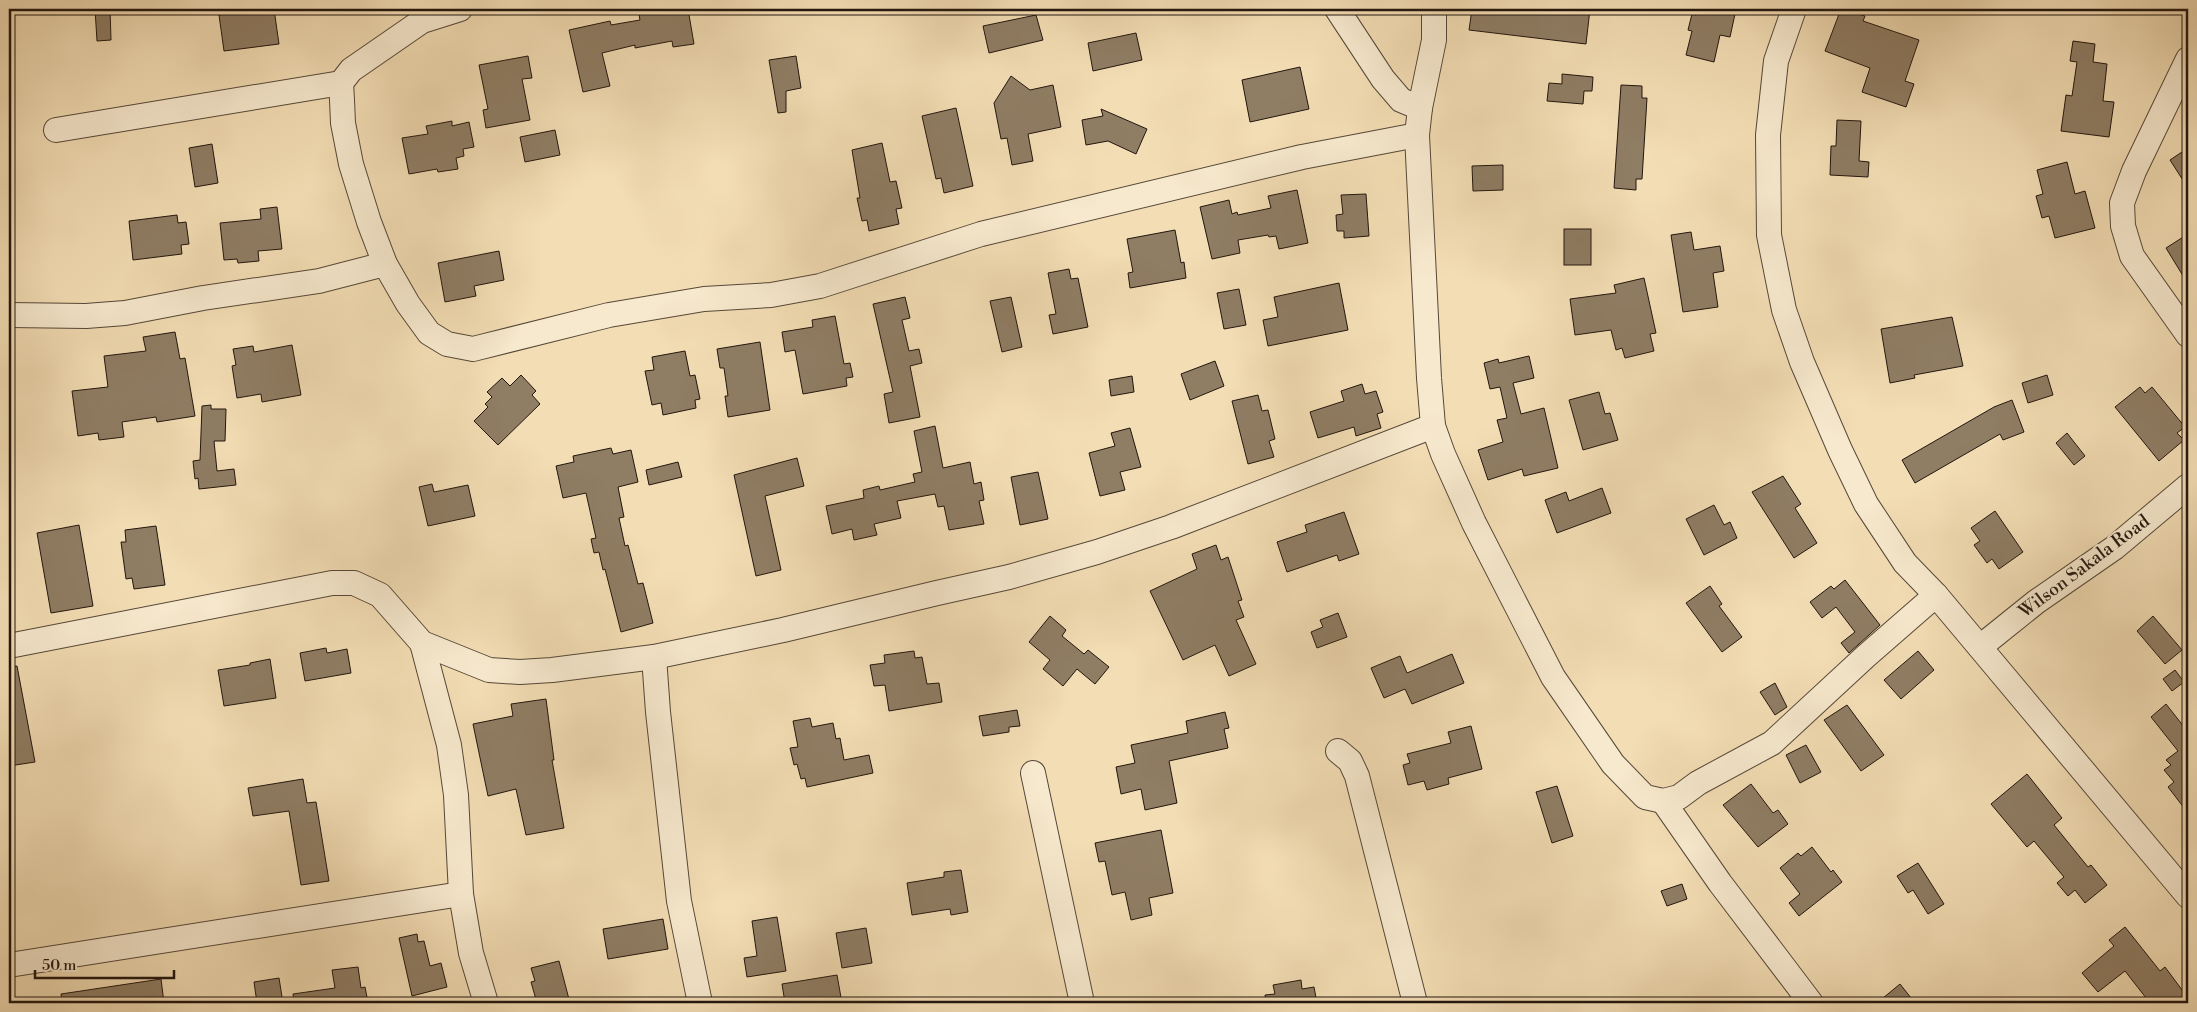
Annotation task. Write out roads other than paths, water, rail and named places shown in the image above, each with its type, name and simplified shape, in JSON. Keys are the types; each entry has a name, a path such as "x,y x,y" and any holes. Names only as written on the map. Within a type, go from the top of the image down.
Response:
{"street":[{"path":"460,9 422,21 351,70 342,83 343,123 351,164 369,222 385,264 408,304 429,333 447,344 473,349 609,315 704,299 771,294 820,286 981,234 1302,157 1417,134"},
{"path":"1338,9 1383,79 1401,100 1420,108"},
{"path":"1434,9 1434,40 1420,108 1417,134 1424,297 1433,426 1443,454 1474,522 1553,676 1613,764 1646,797 1663,802 1679,797 1698,783 1772,743 1866,656 1936,595"},
{"path":"1794,9 1776,61 1768,135 1769,235 1784,310 1802,362 1840,450 1866,504 1905,563 1936,595 2188,896"},
{"path":"2188,60 2134,171 2122,203 2123,226 2132,256 2188,335"},
{"path":"56,130 342,83"},
{"path":"9,315 86,316 125,313 203,298 319,281 385,264"},
{"path":"422,643 489,670 520,672 654,657 783,630 937,592 1009,577 1097,552 1171,528 1433,426"},
{"name":"Wilson Sakala Road","path":"1980,647 2036,602 2114,548 2188,486"},
{"path":"9,646 339,583 354,583 380,595 422,643 449,746 457,803 462,894 471,953 486,1003"},
{"path":"654,657 678,901 700,1003"},
{"path":"1338,751 1350,761 1357,776 1415,1003"},
{"path":"1033,773 1082,1003"},
{"path":"1663,802 1803,1000"},
{"path":"9,965 462,894"}]}
